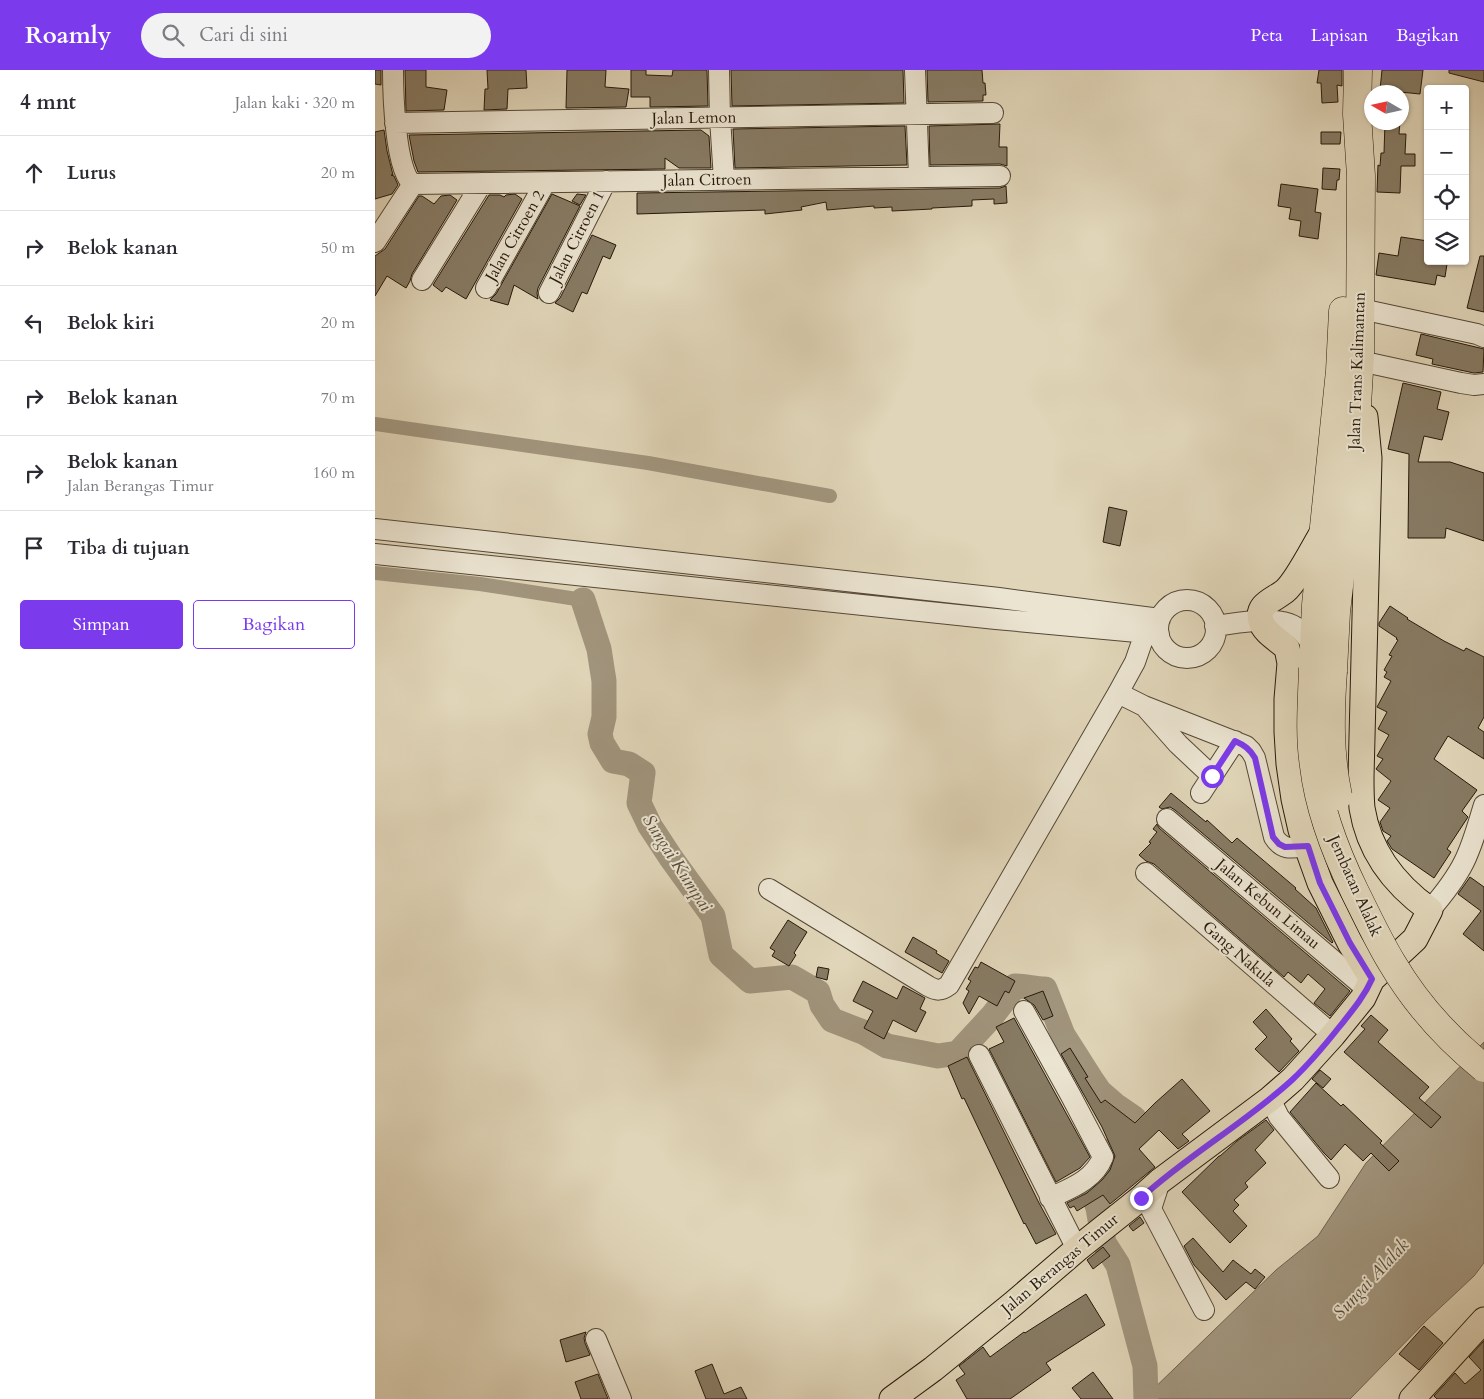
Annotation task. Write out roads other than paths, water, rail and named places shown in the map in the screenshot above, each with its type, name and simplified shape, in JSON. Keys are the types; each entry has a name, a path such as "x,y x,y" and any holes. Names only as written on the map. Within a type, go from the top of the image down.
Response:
{"highway":[{"name":"Jalan Trans Kalimantan","path":"1320,662 1324,530 1340,371 1348,176 1347,70"},
{"name":"Jalan Trans Kalimantan","path":"1320,662 1336,612 1354,457 1361,309 1361,176 1357,114 1359,70"},
{"name":"Jembatan Alalak","path":"1320,662 1331,706 1333,766 1337,795 1362,868 1390,926 1412,962 1449,1010 1484,1044"},
{"name":"Jembatan Alalak","path":"1320,662 1311,737 1314,768 1323,808 1346,873 1375,934 1413,994 1436,1022 1484,1068"}],"main road":[{"path":"1357,399 1365,412 1369,458 1361,777 1362,806 1372,844 1382,863 1414,899 1430,910"},
{"path":"1324,530 1286,590 1263,606 1260,621 1269,634 1287,648 1290,663 1287,699 1289,764 1301,830 1320,883 1370,984"},
{"name":"Jalan Berangas Timur","path":"892,1399 933,1369 1013,1304 1160,1181 1270,1099 1293,1079 1333,1035 1370,984 1415,939 1430,910"},
{"path":"1412,1399 1484,1320"}],"street":[{"path":"375,242 413,184 409,182 404,169 395,124 393,70"},
{"path":"719,70 724,180"},
{"path":"915,70 919,178"},
{"name":"Jalan Lemon","path":"395,124 993,113"},
{"name":"Jalan Citroen","path":"413,184 1000,176"},
{"name":"Jalan Citroen 1","path":"549,293 606,181"},
{"path":"422,280 482,183"},
{"name":"Jalan Citroen 2","path":"486,288 545,183"},
{"path":"1361,309 1484,337"},
{"path":"1360,360 1461,383 1484,384"},
{"path":"375,529 999,598 1154,629 1164,647 1172,654 1183,658 1194,657 1205,652 1212,643 1215,626 1210,611 1201,603 1191,600 1179,601 1169,606 1162,614 1154,629 1118,693 945,988 935,990 769,889"},
{"path":"375,554 977,617 1154,629"},
{"path":"1215,626 1260,621 1282,622 1292,625 1301,631 1320,662"},
{"path":"1118,693 1144,706 1246,746 1255,758 1273,837 1279,844 1285,847 1308,846"},
{"path":"1144,706 1178,744 1212,776"},
{"path":"1201,793 1235,741"},
{"path":"1430,910 1448,889 1464,862 1484,805"},
{"name":"Jalan Kebun Limau","path":"1167,819 1370,984"},
{"name":"Gang Nakula","path":"1146,873 1333,1035"},
{"path":"1024,1011 1103,1156 1095,1171 1081,1184 1050,1198"},
{"path":"979,1055 1050,1198 1086,1242"},
{"path":"1270,1099 1279,1117 1329,1178"},
{"path":"1160,1181 1151,1209 1204,1310"},
{"path":"596,1339 621,1399"}],"water":[{"name":"Sungai Alalak","path":"1484,1042 1484,1263 1474,1276 1427,1320 1350,1399 1143,1399 1276,1270 1318,1236 1366,1163"}],"waterway":[{"path":"375,424 648,463 830,496"},
{"name":"Sungai Kumpai","path":"375,573 480,584 583,600"},
{"name":"Sungai Kumpai","path":"583,600 599,649 604,681 604,717 600,734 602,743 613,761 629,764 643,773 639,803 650,826 713,916 721,955 750,981 792,977 818,992 822,1005 832,1020 863,1032 887,1046 938,1056 958,1053 993,1015 1015,986 1045,989 1063,1035 1091,1079 1100,1092 1134,1118 1129,1130 1089,1182 1098,1208 1104,1243 1118,1265 1145,1366 1146,1399"}]}
